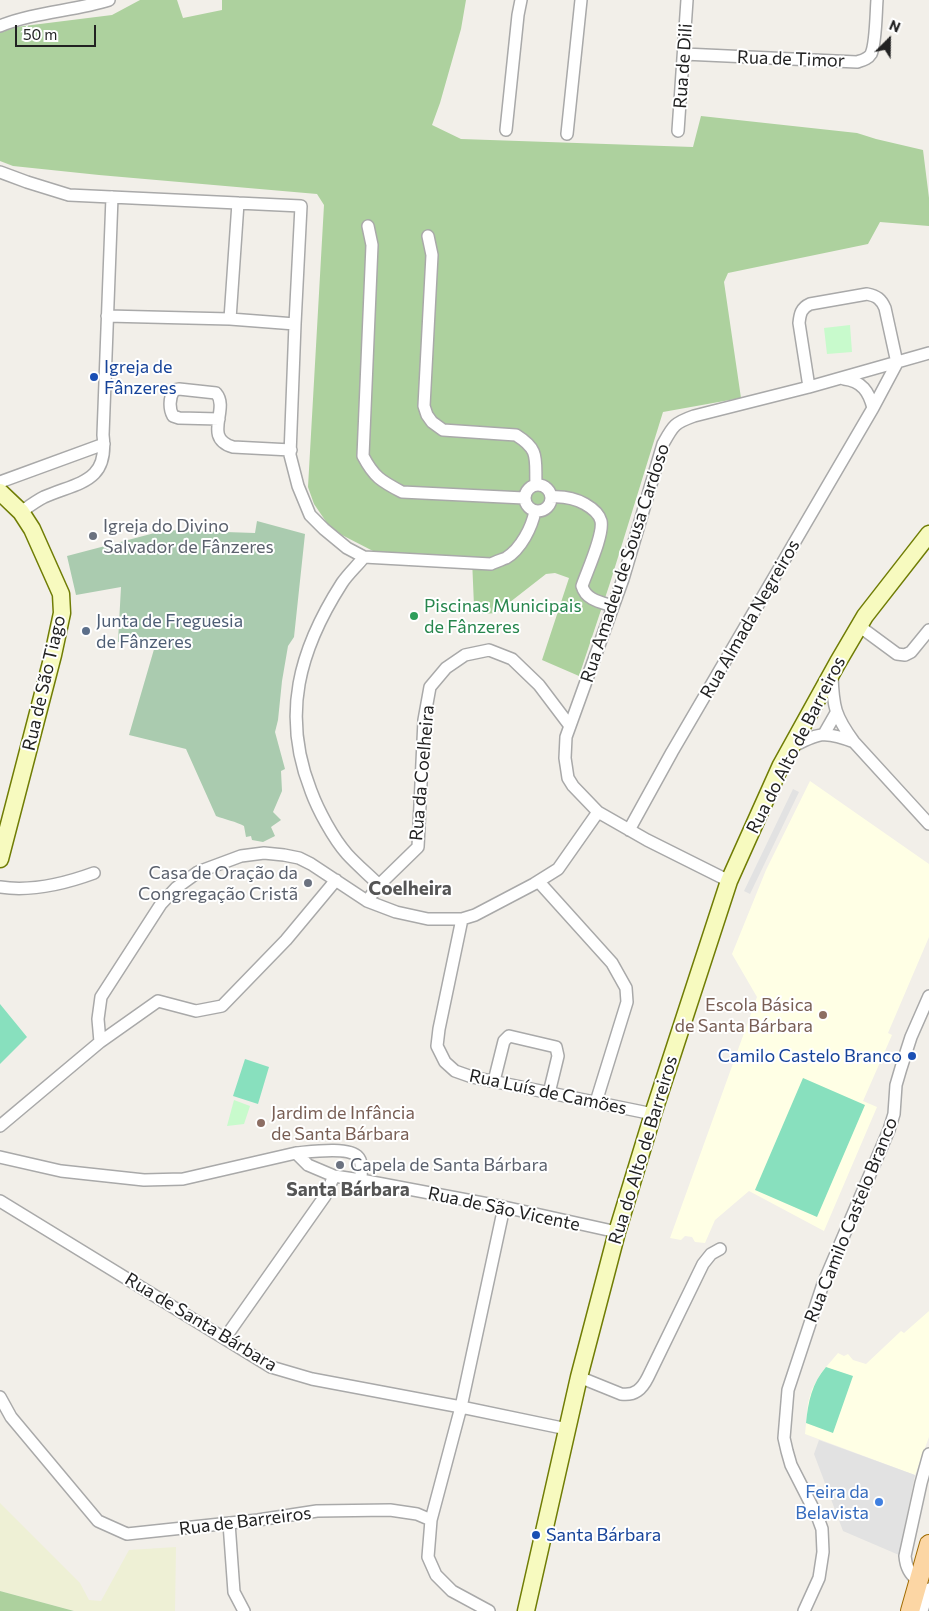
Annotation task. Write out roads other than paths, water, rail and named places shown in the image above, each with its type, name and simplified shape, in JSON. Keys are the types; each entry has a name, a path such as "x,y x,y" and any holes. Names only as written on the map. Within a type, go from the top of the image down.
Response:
{"main road":[{"path":"910,1611 924,1585 929,1544"}],"street":[{"path":"0,26 34,16 91,6 109,0"},
{"path":"506,130 521,0"},
{"path":"567,134 581,0"},
{"name":"Rua de Dili","path":"678,131 687,0"},
{"name":"Rua de Timor","path":"684,54 858,62 866,60 871,53 874,43 877,0"},
{"path":"0,172 69,195 301,206 290,455 298,486 310,515 347,548 364,557 491,564 507,557 517,548 530,530 535,511"},
{"path":"21,512 43,498 82,483 96,472 104,455 103,435 112,197"},
{"path":"230,319 238,203"},
{"path":"368,226 372,245 363,456 372,473 402,492 524,498"},
{"path":"428,236 432,255 424,406 426,415 443,430 516,434 531,446 535,457 536,484"},
{"path":"809,387 799,323 804,307 810,304 867,294 876,296 881,300 885,308 897,363"},
{"path":"108,316 230,319 295,324"},
{"name":"Rua Amadeu de Sousa Cardoso","path":"570,726 623,579 663,444 674,425 694,416 809,387 929,353"},
{"name":"Rua Almada Negreiros","path":"629,830 672,752 873,408 897,363"},
{"path":"842,378 858,382 863,386 867,391 873,408"},
{"path":"218,419 179,418 173,416 170,411 171,394 174,390 178,389 216,392 219,396 218,434 221,441 226,445 291,450"},
{"path":"0,482 104,444"},
{"path":"536,484 548,489 551,497 548,507 544,510 535,511 528,507 524,498 525,492 529,487 536,484"},
{"name":"Rua de São Tiago","path":"0,492 21,512 32,529 61,594 62,613 53,658 0,859"},
{"path":"551,497 566,496 580,501 592,507 598,515 601,522 601,532 582,586 584,593 592,599 613,606"},
{"name":"Rua do Alto de Barreiros","path":"526,1611 579,1377 617,1232 652,1114 729,882 767,794 790,748 859,626 929,534"},
{"path":"364,557 343,582 310,643 298,686 295,724 302,769 318,810 346,852 379,885"},
{"path":"859,626 897,654 905,655 911,652 929,630"},
{"name":"Rua da Coelheira","path":"368,901 379,885 418,846 424,720 430,688 446,668 465,655 489,650 512,659 539,685 570,726"},
{"path":"832,673 832,692 836,713 854,742 926,815"},
{"path":"824,734 836,713"},
{"path":"570,726 566,737 565,758 568,778 573,786 598,812 729,882"},
{"path":"790,748 810,737 824,734 838,736 854,742"},
{"path":"100,1042 98,1019 101,997 162,904 176,888 198,872 241,856 284,855 299,858 312,864 368,901 396,912 428,919 462,919 475,915 539,882 558,869 598,812"},
{"path":"0,888 49,886 72,881 94,873"},
{"path":"0,1126 100,1042 158,1001 196,1011 222,1006 286,940 336,880"},
{"path":"539,882 612,962 626,988 627,1002 596,1102"},
{"name":"Rua Luís de Camões","path":"462,919 437,1046 445,1062 455,1071 472,1077 652,1114"},
{"name":"Rua Camilo Castelo Branco","path":"804,1611 819,1578 823,1552 822,1529 791,1464 787,1451 784,1438 788,1390 823,1284 889,1130 894,1114 896,1085 901,1068 911,1037 929,996"},
{"path":"494,1081 504,1041 510,1036 556,1047 558,1056 548,1093"},
{"path":"0,1157 61,1171 144,1180 183,1178 296,1154 343,1151 355,1154 361,1161 361,1180"},
{"name":"Rua de São Vicente","path":"296,1154 308,1166 334,1176 504,1207 617,1232"},
{"path":"225,1338 325,1196 334,1176"},
{"name":"Rua de Santa Bárbara","path":"0,1201 271,1367 312,1380 461,1407 567,1429"},
{"path":"489,1611 452,1591 436,1575 428,1557 431,1520 461,1407 504,1207"},
{"path":"579,1377 621,1394 628,1395 639,1390 648,1377 703,1264 711,1254 720,1249"},
{"name":"Rua de Barreiros","path":"0,1397 11,1417 98,1522 127,1534 317,1511 390,1510 417,1514 431,1520"},
{"path":"922,1611 924,1585 911,1575 906,1566 905,1556 929,1454"},
{"path":"229,1523 234,1592 244,1611"}],"place":[{"name":"Igreja de Fânzeres","path":"94,377"},
{"name":"Igreja do Divino Salvador de Fânzeres","path":"93,536"},
{"name":"Piscinas Municipais de Fânzeres","path":"414,616"},
{"name":"Junta de Freguesia de Fânzeres","path":"86,631"},
{"name":"Casa de Oração da Congregação Cristã","path":"308,883"},
{"name":"Escola Básica de Santa Bárbara","path":"823,1015"},
{"name":"Camilo Castelo Branco","path":"912,1056"},
{"name":"Jardim de Infância de Santa Bárbara","path":"261,1123"},
{"name":"Capela de Santa Bárbara","path":"340,1165"},
{"name":"Feira da Belavista","path":"879,1502"},
{"name":"Santa Bárbara","path":"536,1535"}],"district":[{"name":"Coelheira","path":"410,889"},
{"name":"Santa Bárbara","path":"348,1190"}]}
